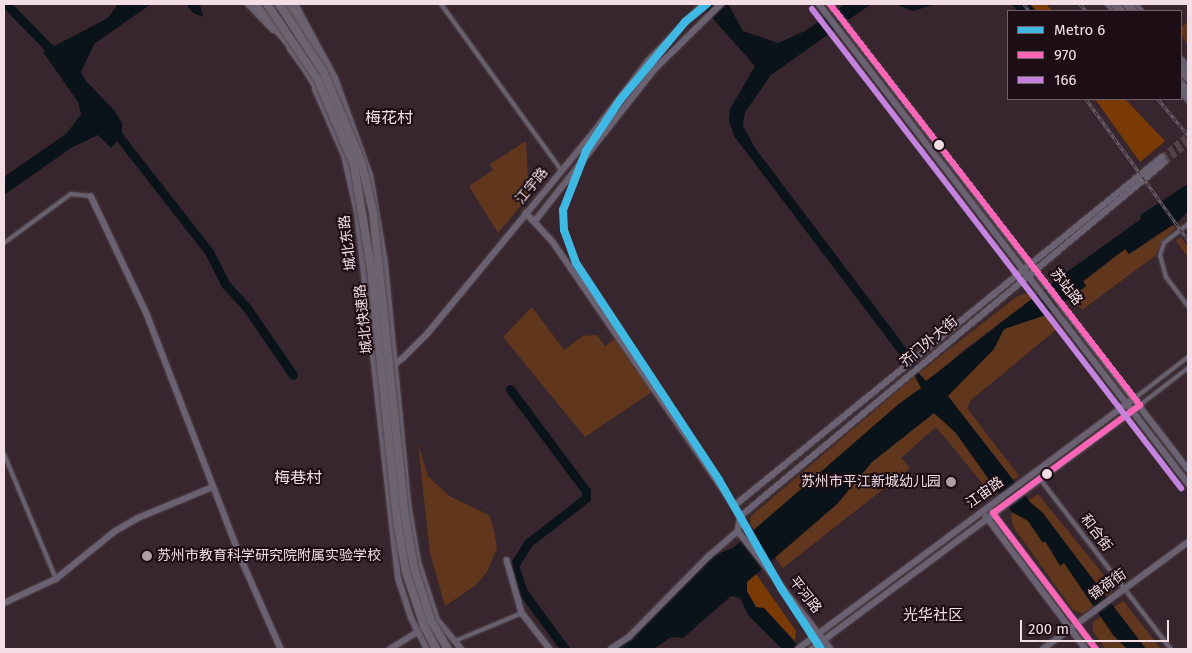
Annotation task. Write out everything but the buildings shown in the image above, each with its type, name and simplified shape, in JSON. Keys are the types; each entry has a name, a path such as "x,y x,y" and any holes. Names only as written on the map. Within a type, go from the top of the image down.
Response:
{"highway":[{"path":"253,4 297,54 343,122"},
{"name":"城北快速路","path":"267,4 318,80 343,122 362,160 373,212 405,517 414,568 431,621 448,649"},
{"name":"城北快速路","path":"280,4 324,73 343,122 354,165 364,215 402,546 424,626 436,649"},
{"path":"288,4 328,71 343,122"}],"main road":[{"path":"248,4 285,43"},
{"name":"城北东路","path":"253,4 307,73 344,155 357,212 398,578 418,631 427,649"},
{"path":"295,4 335,78 370,175 385,264 394,364 418,562 437,620 461,649"},
{"name":"江宇路","path":"534,221 656,68 706,16 721,4"},
{"name":"苏站路","path":"830,4 1029,263 1045,280 1188,468"},
{"name":"江宇路","path":"376,377 394,364 428,333 648,61 701,5"},
{"name":"苏站路","path":"822,6 1188,483"},
{"path":"1133,185 1164,159"},
{"name":"齐门外大街","path":"734,506 1029,263 1133,185"},
{"name":"齐门外大街","path":"741,516 1036,269 1133,185"},
{"path":"91,196 147,314 213,487 281,649"},
{"path":"526,213 553,242 741,516 738,531 709,556 629,637 611,649"},
{"name":"江宙路","path":"800,648 1134,398"},
{"name":"江宙路","path":"812,649 1140,405"},
{"path":"4,603 56,579 114,532 138,518 213,487"},
{"path":"988,506 1096,649"},
{"path":"982,511 1086,649"},
{"name":"平河路","path":"738,531 831,649"},
{"name":"锦荷街","path":"1043,649 1188,542"},
{"path":"508,560 522,613 550,649"},
{"path":"390,649 437,620"}],"street":[{"path":"441,4 561,170"},
{"path":"4,243 71,194 91,196"},
{"path":"1188,224 1164,243 1160,259 1166,277 1188,306"},
{"name":"江宙路","path":"1134,398 1188,357"},
{"name":"江宙路","path":"1140,405 1188,368"},
{"path":"4,454 56,579"},
{"name":"和合街","path":"1040,479 1171,649"},
{"path":"455,641 522,613"}],"shaded area":[{"path":"118,4 151,4 94,44 81,72 86,81 114,110 122,123 122,135 111,148 98,135 71,148 4,195 4,177 67,133 81,114 78,102 43,52 108,18"},
{"path":"186,4 200,4 203,17 193,13"},
{"path":"700,4 728,4 743,31 778,43 805,31 845,4 871,4 771,75 745,112 743,126 755,148 919,365 915,369 926,381 1060,277 1141,219 1140,215 1188,184 1188,211 1180,220 1129,254 1125,249 1083,281 1086,286 1048,314 1004,329 994,349 948,396 1031,503 1042,512 1146,649 1127,649 1113,635 1064,563 1060,566 1045,541 1043,543 1028,521 1012,512 956,433 934,413 872,462 837,504 747,582 747,591 756,607 764,608 801,649 782,649 749,616 740,598 731,596 683,638 671,637 654,649 615,649 710,557 733,548 900,403 921,388 912,371 734,136 729,121 730,109 755,66"},
{"path":"894,4 935,4 913,11"},
{"path":"1012,4 1030,4 1035,10 1016,10"},
{"path":"1028,4 1046,4 1051,10 1032,10"},
{"path":"1188,22 1188,44 1182,36 1182,26"},
{"path":"1096,100 1126,100 1165,141 1140,162"},
{"path":"526,141 529,196 498,233 469,186 493,170 490,164"},
{"path":"1173,225 1176,228 1161,242 1156,255 1082,310 1072,297 1086,286 1083,282 1125,249 1129,254"},
{"path":"1181,237 1188,247 1188,257 1176,241"},
{"path":"1027,293 1033,298 961,352 920,391 900,403 755,530 750,525 750,517 915,376 1016,297"},
{"path":"532,307 564,350 583,336 597,335 605,346 615,339 652,392 585,437 503,337"},
{"path":"1047,315 1057,329 971,400 967,408 1019,476 1013,480 947,396 993,349 1004,329"},
{"path":"934,413 956,433 997,491 992,495 936,427 901,458 910,468 783,568 775,557 837,504 872,462"},
{"path":"418,444 428,476 449,496 489,515 494,529 497,548 487,572 476,585 445,606 430,553"},
{"path":"1038,494 1112,585 1112,592 1083,614 1073,610 1014,528 1011,517 1014,509"},
{"path":"756,574 796,631 795,641 764,608 757,608 747,593 747,582"},
{"path":"1123,601 1161,649 1106,649 1093,632 1093,622"}],"waterway":[{"path":"6,4 57,56"},
{"path":"113,129 209,252 225,284 247,308 293,375"},
{"path":"510,389 586,491 586,498 528,543 514,565 523,592 565,649"}],"tunnel":[{"path":"1162,157 1188,135"},
{"path":"1165,162 1188,143"}],"railway":[{"path":"1024,4 1028,10"},
{"path":"1080,4 1085,10"},
{"path":"1087,100 1188,240"},
{"path":"1159,100 1188,135"}],"metro line":[{"name":"6","path":"707,4 685,22 620,100 586,151 563,210 564,230 576,263 719,480 781,588 821,649"}],"transit line":[{"name":"970","path":"830,4 1140,405 993,513 1096,649"},
{"name":"166","path":"812,9 1181,488"}],"place":[{"name":"苏州市平江新城幼儿园","path":"951,482"},
{"name":"苏州市教育科学研究院附属实验学校","path":"147,556"}],"district":[{"name":"梅花村","path":"389,118"},
{"name":"梅巷村","path":"298,478"},
{"name":"光华社区","path":"933,616"}]}
